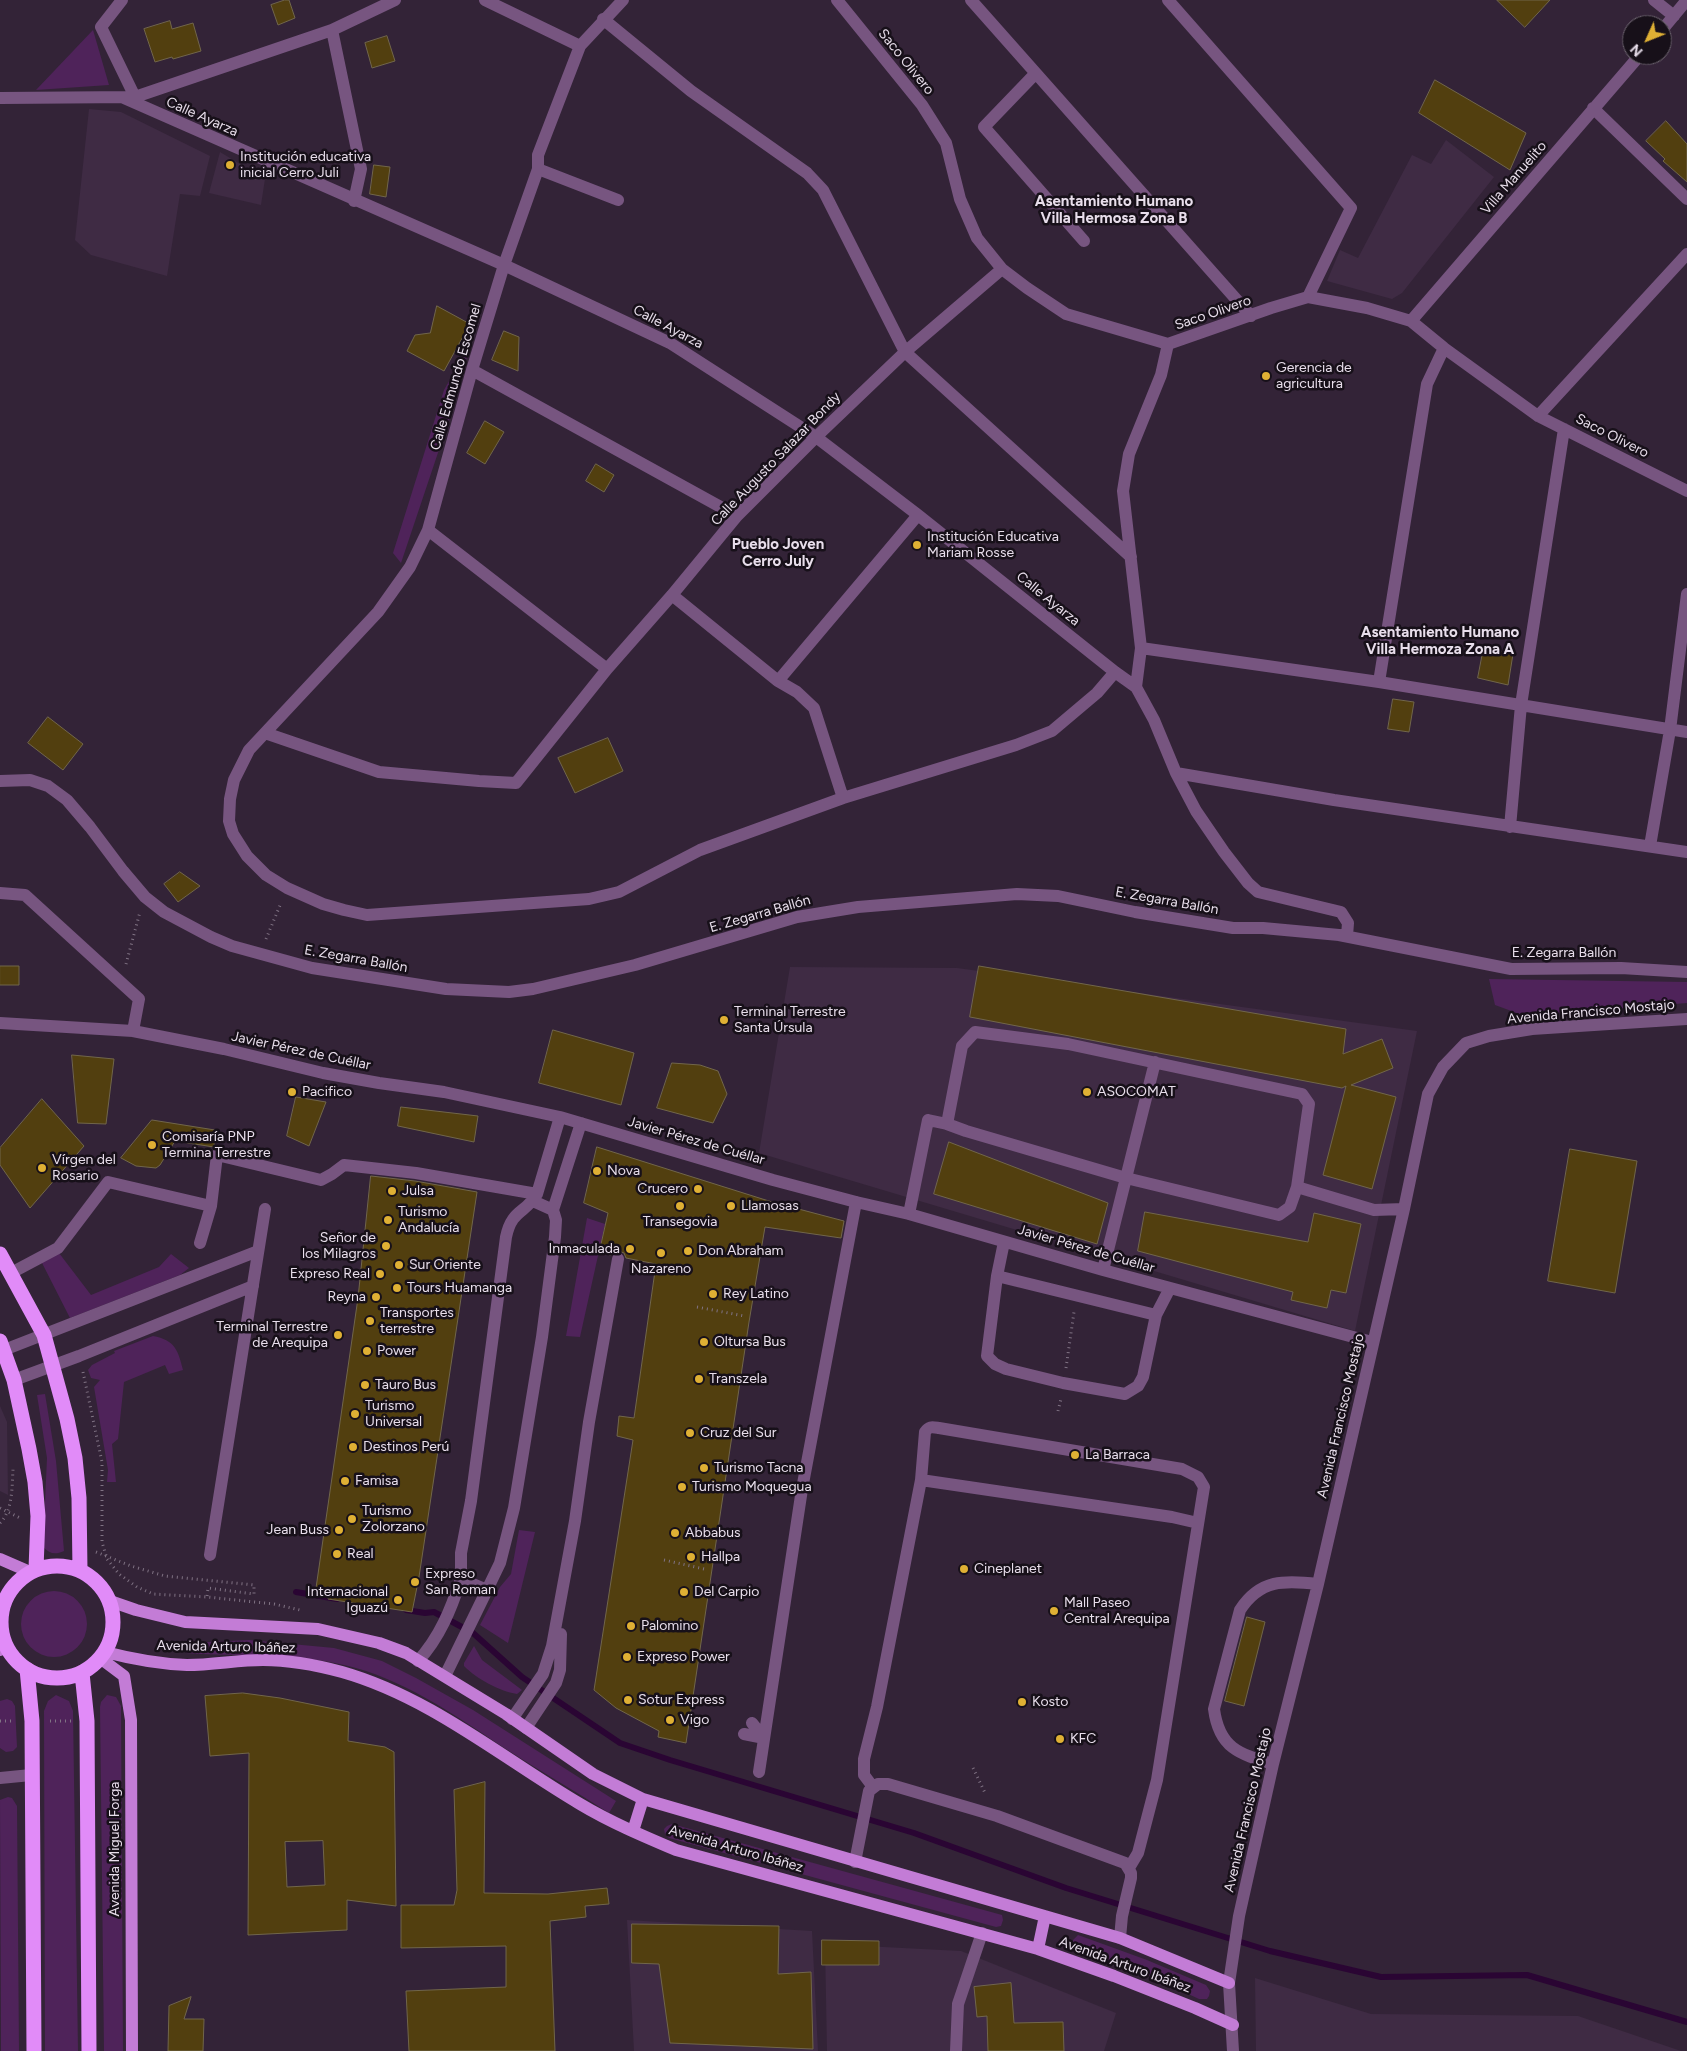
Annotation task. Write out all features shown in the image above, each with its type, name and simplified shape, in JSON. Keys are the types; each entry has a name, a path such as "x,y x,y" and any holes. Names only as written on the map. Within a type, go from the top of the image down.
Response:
{"highway":[{"path":"0,1254 44,1335 67,1419 75,1458 79,1498 80,1570"},
{"path":"2,1345 14,1380 35,1482 38,1516 33,1571"},
{"path":"58,1566 80,1570 98,1583 110,1601 114,1622 110,1642 103,1655 82,1673 63,1678 54,1678 35,1673 27,1669 2,1645 1,1621 6,1597 21,1579 33,1571 58,1566"},
{"path":"27,1669 32,1721 34,2051"},
{"name":"Avenida Miguel Forga","path":"82,1673 87,1721 89,2051"}],"main road":[{"path":"0,1559 33,1571"},
{"name":"Avenida Arturo Ibáñez","path":"110,1601 136,1610 185,1622 218,1625 284,1626 343,1634 379,1643 406,1654 445,1676 593,1774 644,1799 1120,1938 1229,1982"},
{"name":"Avenida Arturo Ibáñez","path":"103,1655 170,1664 213,1664 264,1660 289,1662 315,1665 365,1680 424,1706 581,1805 632,1831 676,1850 1038,1949 1150,1990 1232,2025"},
{"name":"Avenida Miguel Forga","path":"103,1655 124,1676 131,1720 132,2051"},
{"path":"632,1831 644,1799"},
{"path":"1038,1949 1045,1916"}],"street":[{"path":"122,0 101,27 129,98"},
{"path":"0,98 129,98 332,30 395,0"},
{"path":"485,0 580,46"},
{"name":"Calle Edmundo Escomel","path":"623,0 603,19 580,46 538,155 538,169 504,265 472,370 428,530 410,567 378,612 250,750 234,780 230,799 229,821 233,834 247,856 266,875 287,888 323,904 366,915 589,899 619,892 700,850 843,798 1016,745 1052,730 1097,692 1115,672"},
{"name":"Saco Olivero","path":"837,0 922,105 946,143 960,199 977,238 1002,269 1066,314 1168,344 1308,297 1367,308 1411,321 1444,348 1538,416 1687,491"},
{"path":"971,0 1251,316"},
{"path":"1168,0 1351,208 1308,297"},
{"path":"1654,0 1674,16"},
{"path":"1672,18 1687,0"},
{"path":"603,19 691,91 807,173 823,190 905,352 1132,557"},
{"path":"332,30 361,168 354,201"},
{"name":"Villa Manuelito","path":"1411,321 1631,65"},
{"path":"1036,74 984,127 1084,241"},
{"name":"Calle Ayarza","path":"129,98 354,201 504,265 670,343 816,437 1136,687"},
{"path":"1593,108 1687,199"},
{"path":"538,169 618,200"},
{"path":"1538,416 1687,254"},
{"name":"Calle Augusto Salazar Bondy","path":"265,733 379,772 516,783 607,669 672,595 737,516 905,352 1002,269"},
{"path":"1168,344 1161,375 1129,454 1123,491 1142,648 1136,687 1154,720 1176,773 1196,811 1248,883 1258,892 1341,912 1348,924 1347,936"},
{"path":"1379,682 1427,384 1444,348"},
{"path":"472,370 737,516"},
{"path":"1510,827 1521,705 1564,429"},
{"path":"778,681 918,515"},
{"path":"428,530 607,669"},
{"path":"1650,846 1670,730 1687,594"},
{"path":"672,595 778,681 797,692 814,708 843,798"},
{"path":"1142,648 1379,682 1687,732"},
{"path":"1176,773 1334,800 1687,852"},
{"name":"E. Zegarra Ballón","path":"0,781 30,780 48,786 67,800 90,827 122,871 145,897 164,912 187,926 232,946 312,968 446,989 509,992 533,989 635,965 797,917 858,907 1017,894 1058,896 1135,912 1233,928 1318,932 1347,936 1511,969 1621,968 1687,972"},
{"path":"0,893 25,896 139,999 134,1031"},
{"name":"Avenida Francisco Mostajo","path":"1233,2051 1229,1982 1239,1916 1318,1584 1404,1209 1428,1094 1443,1067 1466,1043 1489,1036 1532,1029 1687,1019"},
{"name":"Javier Pérez de Cuéllar","path":"0,1023 134,1031 224,1049 323,1073 444,1092 560,1117 856,1202 909,1214 1103,1270 1372,1342"},
{"path":"909,1214 928,1120 1126,1178 1279,1215 1290,1207 1297,1187 1309,1104 1302,1094 1155,1062 1068,1044 974,1032 962,1046 946,1124"},
{"path":"1103,1270 1155,1062"},
{"path":"418,1661 430,1648 439,1633 452,1608 461,1579 461,1554 471,1501 509,1224 516,1214 535,1197 560,1117"},
{"path":"445,1676 459,1643 500,1563 514,1508 543,1328 555,1237 556,1220 553,1210 581,1123"},
{"path":"200,1242 211,1206 217,1155 321,1180 344,1165 416,1173 535,1197 553,1210"},
{"path":"11,1273 58,1248 108,1182 211,1206"},
{"path":"1297,1187 1374,1210 1404,1209"},
{"path":"759,1772 802,1489 856,1202"},
{"path":"210,1556 265,1209"},
{"path":"1004,1242 997,1276 987,1356 995,1364 1006,1369 1063,1383 1125,1394 1138,1386 1143,1377 1156,1315 1170,1288"},
{"path":"2,1345 44,1335 258,1251"},
{"path":"512,1719 543,1674 552,1646 562,1601 589,1422 618,1259"},
{"path":"997,1276 1156,1315"},
{"path":"14,1380 253,1286"},
{"path":"871,1789 864,1776 864,1759 877,1707 921,1480 925,1432 931,1427 939,1428 1182,1469 1198,1477 1204,1487 1157,1780 1138,1853 1130,1873 1120,1938"},
{"path":"921,1480 1172,1517 1198,1523"},
{"path":"461,1579 487,1590"},
{"path":"1274,1764 1249,1757 1228,1745 1216,1724 1214,1709 1240,1610 1244,1604 1258,1591 1278,1582 1290,1581 1318,1584"},
{"path":"526,1728 556,1682 560,1670 562,1601"},
{"path":"752,1723 764,1738"},
{"path":"744,1734 764,1738"},
{"path":"0,1778 31,1775"},
{"path":"855,1862 871,1789 878,1784 888,1784 997,1816 1125,1863 1130,1873"},
{"path":"956,2051 958,2004 982,1933"}],"path":[{"path":"260,953 287,888"},
{"path":"121,982 145,897"},
{"path":"1063,1383 1077,1297"},
{"path":"697,1307 744,1316"},
{"path":"0,1523 4,1520 11,1502 14,1467"},
{"path":"664,1560 704,1569"},
{"path":"131,1566 165,1576 254,1585 254,1594 208,1588 207,1597"},
{"path":"0,1721 21,1721"},
{"path":"44,1721 75,1721"},
{"path":"973,1768 983,1792 992,1800"}],"shaded area":[{"path":"93,30 109,85 36,90"},
{"path":"89,109 121,112 210,156 200,196 180,194 167,276 91,255 75,240"},
{"path":"1446,140 1494,177 1402,293 1392,299 1327,281 1340,250 1358,258 1412,155 1431,164"},
{"name":"Institución educativa inicial Cerro Juli","path":"220,152 265,179 261,205 209,193"},
{"path":"470,345 455,402 401,563 393,553 444,390"},
{"name":"ASOCOMAT","path":"790,967 957,968 1417,1031 1355,1331 759,1153"},
{"path":"1489,979 1687,982 1687,1003 1525,1016 1495,1005"},
{"path":"587,1218 605,1224 580,1337 566,1336"},
{"path":"59,1253 91,1295 159,1267 171,1254 189,1268 180,1275 70,1318 41,1261"},
{"path":"153,1336 171,1343 177,1352 183,1370 169,1374 165,1365 124,1382 118,1439 112,1444 116,1482 107,1482 108,1470 94,1387 100,1380 91,1378 88,1370 92,1365 115,1353 114,1351"},
{"path":"45,1394 56,1461 64,1551 58,1553 50,1552 43,1547 47,1458 37,1395"},
{"path":"0,1406 7,1422 8,1495 0,1491"},
{"path":"519,1530 535,1532 508,1643 480,1625 500,1587 511,1574"},
{"path":"54,1591 67,1594 77,1601 84,1611 87,1624 84,1637 77,1647 67,1654 54,1657 41,1654 31,1647 24,1637 21,1624 24,1611 31,1601 41,1594"},
{"path":"249,1640 334,1648 382,1661 473,1710 616,1801 609,1813 434,1702 396,1683 356,1668 313,1659 292,1657 186,1653 188,1643"},
{"path":"474,1646 482,1660 522,1690 517,1694 496,1687 464,1666"},
{"path":"56,1695 69,1701 73,1711 78,2051 45,2051 44,1711 48,1701"},
{"path":"107,1695 116,1697 121,1706 123,2051 104,2051 100,1707 101,1702"},
{"path":"7,1699 12,1701 15,1706 17,1747 13,1751 6,1752 0,1748 0,1701"},
{"path":"8,1797 12,1798 17,1806 19,2051 1,2051 0,1800"},
{"path":"672,1824 1002,1915 1003,1920 1001,1926 996,1927 669,1838 665,1834 664,1829"},
{"path":"627,1920 812,1931 818,2051 634,2051"},
{"path":"1078,1935 1147,1960 1206,1985 1210,1991 1209,1996 1207,1999 1199,1999 1141,1972 1077,1948 1073,1940"},
{"path":"825,1944 961,1951 1116,2013 1104,2051 827,2051"},
{"path":"1255,1978 1371,2014 1578,2016 1681,2051 1256,2051"}],"building":[{"path":"289,0 295,18 278,25 271,5"},
{"path":"1497,0 1550,0 1525,27"},
{"path":"170,21 172,29 193,23 201,51 155,62 144,29"},
{"path":"387,36 395,61 372,68 365,43"},
{"path":"1435,80 1526,133 1510,170 1419,113"},
{"path":"1666,121 1687,144 1687,182 1663,161 1665,159 1646,141"},
{"path":"374,165 390,167 386,197 370,194"},
{"path":"437,306 470,324 444,371 407,351 415,335 430,333"},
{"path":"504,331 519,337 518,371 492,360"},
{"path":"485,421 504,432 485,464 467,453"},
{"path":"596,464 614,475 604,492 586,481"},
{"path":"1484,647 1513,654 1508,685 1478,678"},
{"path":"1393,699 1414,702 1409,732 1388,729"},
{"path":"48,717 83,744 63,770 28,743"},
{"path":"608,738 623,771 575,793 558,758"},
{"path":"180,872 200,886 178,902 164,884"},
{"path":"0,966 19,966 19,985 0,985"},
{"path":"979,966 1346,1029 1343,1054 1382,1039 1393,1068 1351,1085 1396,1097 1372,1189 1323,1175 1346,1086 1342,1088 970,1017"},
{"path":"553,1030 634,1053 621,1105 539,1083"},
{"path":"72,1055 114,1059 106,1124 78,1123"},
{"path":"672,1063 700,1065 718,1071 727,1094 713,1123 657,1108"},
{"path":"296,1097 326,1102 309,1146 287,1136"},
{"path":"42,1099 84,1146 30,1208 0,1165 0,1148"},
{"path":"401,1107 478,1116 474,1142 398,1126"},
{"name":"Comisaría PNP Termina Terrestre","path":"152,1120 215,1130 214,1147 175,1141 160,1165 156,1168 136,1166 121,1158"},
{"path":"949,1142 1108,1203 1097,1244 934,1194"},
{"path":"597,1147 772,1202 844,1221 841,1238 765,1227 686,1743 658,1737 659,1731 616,1708 594,1690 633,1440 617,1436 619,1416 634,1418 656,1264 626,1258 624,1253 619,1251 611,1255 599,1253 608,1213 584,1203"},
{"path":"1570,1149 1637,1161 1615,1293 1548,1281"},
{"path":"371,1176 415,1181 477,1192 419,1577 412,1612 328,1599 330,1590 316,1588 358,1298"},
{"path":"1145,1212 1308,1242 1314,1213 1361,1224 1346,1293 1331,1290 1327,1308 1291,1300 1293,1292 1138,1251"},
{"path":"1247,1617 1265,1622 1244,1706 1225,1701"},
{"path":"243,1693 280,1698 349,1712 348,1741 385,1747 394,1752 396,1906 347,1900 347,1930 248,1935 249,1753 210,1756 205,1696","holes":["323,1841 325,1885 287,1887 285,1842"]},
{"path":"485,1782 484,1893 548,1894 607,1888 609,1904 585,1906 586,1917 550,1921 555,2051 409,2051 406,1991 506,1987 506,1946 401,1948 401,1905 454,1905 457,1890 454,1790"},
{"path":"632,1924 779,1926 778,1974 811,1972 813,2049 670,2043 659,1964 632,1963"},
{"path":"822,1940 879,1941 879,1965 822,1965"},
{"path":"1011,1983 1014,2023 1063,2022 1064,2051 988,2051 987,2016 977,2017 974,1987"},
{"path":"191,1997 184,2019 204,2019 203,2051 168,2051 169,2006"}],"waterway":[{"path":"296,1592 337,1599"},
{"path":"406,1610 425,1613 434,1612 473,1633 522,1677 620,1743 670,1760 914,1833 1066,1888 1270,1951 1381,1977 1527,1975 1687,2022"}],"place":[{"name":"Institución educativa inicial Cerro Juli","path":"230,165"},
{"name":"Gerencia de agricultura","path":"1266,376"},
{"name":"Institución Educativa Mariam Rosse","path":"917,545"},
{"name":"Terminal Terrestre Santa Úrsula","path":"724,1020"},
{"name":"Pacifico","path":"292,1092"},
{"name":"ASOCOMAT","path":"1087,1092"},
{"name":"Comisaría PNP Termina Terrestre","path":"152,1145"},
{"name":"Vírgen del Rosario","path":"42,1168"},
{"name":"Nova","path":"597,1171"},
{"name":"Crucero","path":"698,1189"},
{"name":"Julsa","path":"392,1191"},
{"name":"Transegovia","path":"680,1206"},
{"name":"Llamosas","path":"731,1206"},
{"name":"Turismo Andalucía","path":"388,1220"},
{"name":"Señor de los Milagros","path":"386,1246"},
{"name":"Inmaculada","path":"630,1249"},
{"name":"Don Abraham","path":"688,1251"},
{"name":"Nazareno","path":"661,1253"},
{"name":"Sur Oriente","path":"399,1265"},
{"name":"Expreso Real","path":"380,1274"},
{"name":"Tours Huamanga","path":"397,1288"},
{"name":"Rey Latino","path":"713,1294"},
{"name":"Reyna","path":"376,1297"},
{"name":"Transportes terrestre","path":"370,1321"},
{"name":"Terminal Terrestre de Arequipa","path":"338,1335"},
{"name":"Oltursa Bus","path":"704,1342"},
{"name":"Power","path":"367,1351"},
{"name":"Transzela","path":"699,1379"},
{"name":"Tauro Bus","path":"365,1385"},
{"name":"Turismo Universal","path":"355,1414"},
{"name":"Cruz del Sur","path":"690,1433"},
{"name":"Destinos Perú","path":"353,1447"},
{"name":"La Barraca","path":"1075,1455"},
{"name":"Turismo Tacna","path":"704,1468"},
{"name":"Famisa","path":"345,1481"},
{"name":"Turismo Moquegua","path":"682,1487"},
{"name":"Turismo Zolorzano","path":"352,1519"},
{"name":"Jean Buss","path":"339,1530"},
{"name":"Abbabus","path":"675,1533"},
{"name":"Real","path":"337,1554"},
{"name":"Hallpa","path":"691,1557"},
{"name":"Cineplanet","path":"964,1569"},
{"name":"Expreso San Roman","path":"415,1582"},
{"name":"Del Carpio","path":"684,1592"},
{"name":"Internacional Iguazú","path":"398,1600"},
{"name":"Mall Paseo Central Arequipa","path":"1054,1611"},
{"name":"Palomino","path":"631,1626"},
{"name":"Expreso Power","path":"627,1657"},
{"name":"Sotur Express","path":"628,1700"},
{"name":"Kosto","path":"1022,1702"},
{"name":"Vigo","path":"670,1720"},
{"name":"KFC","path":"1060,1739"}],"district":[{"name":"Asentamiento Humano Villa Hermosa Zona B","path":"1114,210"},
{"name":"Pueblo Joven Cerro July","path":"778,554"},
{"name":"Asentamiento Humano Villa Hermoza Zona A","path":"1440,642"}]}
